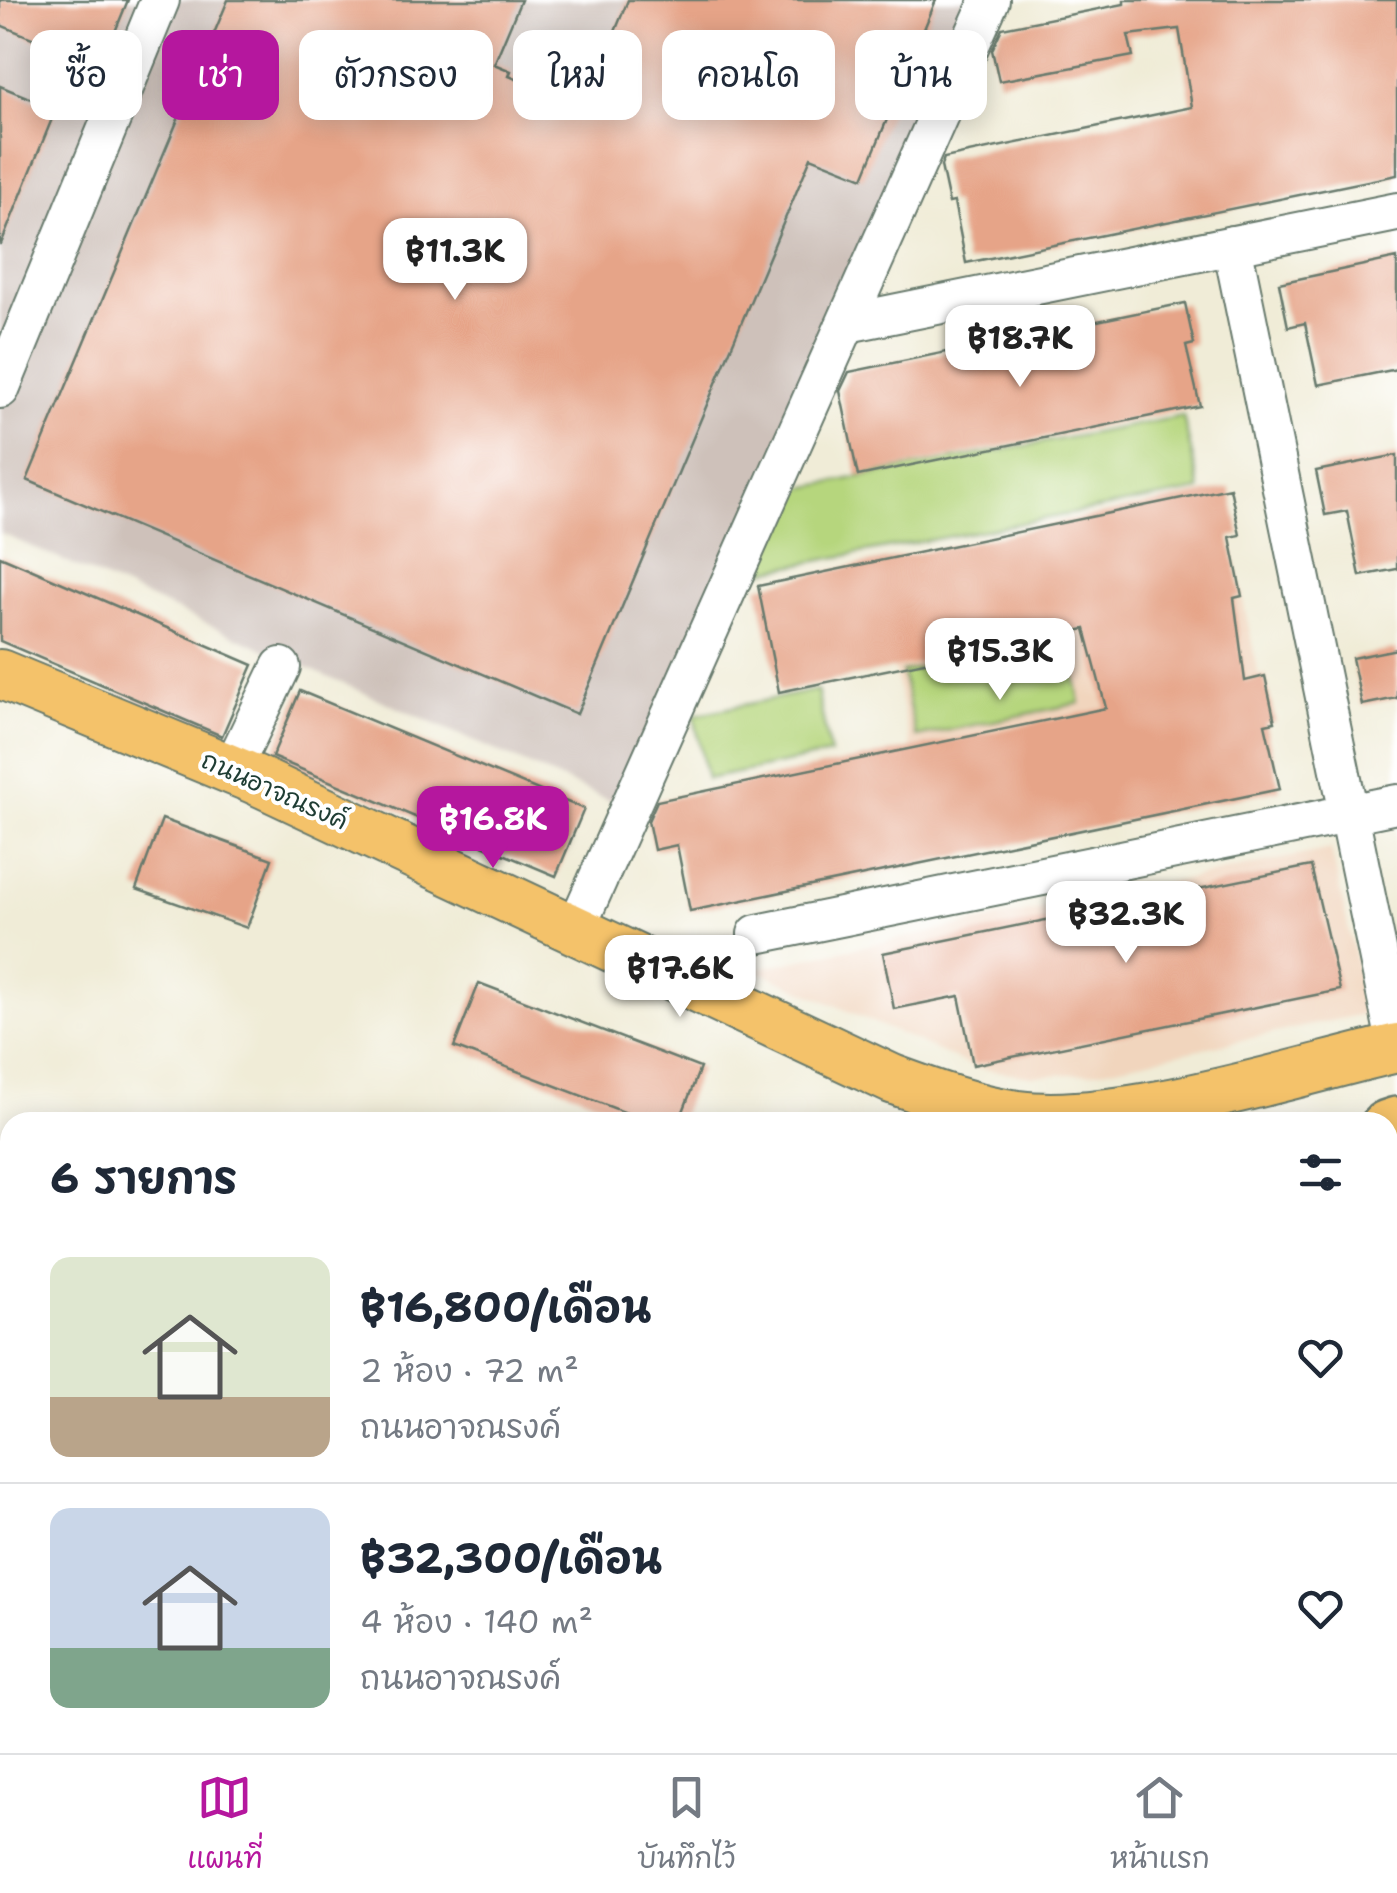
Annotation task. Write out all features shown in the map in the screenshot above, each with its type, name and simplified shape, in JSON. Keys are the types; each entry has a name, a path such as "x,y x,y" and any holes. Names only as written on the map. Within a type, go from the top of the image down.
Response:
{"main road":[{"name":"ถนนอาจณรงค์","path":"0,674 232,769 892,1079 994,1112"},
{"name":"ถนนอาจณรงค์","path":"0,701 423,880 803,1058 933,1112"},
{"name":"ถนนอาจณรงค์","path":"1096,1112 1159,1103 1397,1048"},
{"path":"1224,1112 1397,1074"}],"street":[{"path":"0,389 160,0"},
{"path":"576,928 990,0"},
{"path":"848,323 1397,212"},
{"path":"1232,245 1397,1048"},
{"path":"232,769 281,667"},
{"path":"756,934 1397,804"}],"shaded area":[{"path":"0,0 979,0 965,30 855,30 855,120 925,120 617,804 0,533"},
{"path":"1242,596 1259,677 911,748 894,668"},
{"path":"1331,849 1367,1013 1089,1073 1032,1076 976,1068 754,969"}],"green space":[{"path":"1183,416 1200,490 757,572 791,490"},
{"path":"1067,638 1080,703 916,737 902,672"},
{"path":"817,690 830,754 707,779 694,715"}],"building":[{"path":"0,0 128,0 116,30 30,30 30,37 0,25"},
{"path":"228,0 521,0 494,64 511,71 513,120 642,120 642,30 616,30 628,0 936,0 924,30 855,30 855,120 887,120 863,178 811,157 577,714 27,480 178,120 279,120 279,30 215,30"},
{"path":"1124,0 1397,0 1397,175 966,263 954,202 949,203 941,166 944,158 1192,107 1179,29 1128,35 1133,56 999,81 992,50 1002,28 1124,4"},
{"path":"0,86 30,98 30,120 52,120 0,244"},
{"path":"1397,258 1397,369 1318,385 1305,323 1288,327 1279,283"},
{"path":"1185,303 1194,344 1186,346 1200,406 858,476 840,391 849,372"},
{"path":"1397,455 1397,569 1360,576 1347,511 1325,515 1316,471"},
{"path":"1230,488 1240,535 1230,537 1242,596 1234,598 1245,681 1265,676 1275,722 1265,724 1280,789 690,911 677,845 654,850 648,821 657,801 1106,708 1085,629 779,692 758,586"},
{"path":"0,556 253,665 222,736 0,641"},
{"path":"1397,649 1397,698 1362,705 1352,658"},
{"path":"300,691 584,809 556,876 272,757"},
{"path":"162,819 272,859 247,928 136,889"},
{"path":"1311,866 1340,990 973,1065 959,996 894,1009 883,953"},
{"path":"479,983 700,1068 683,1112 624,1112 454,1047"}]}
